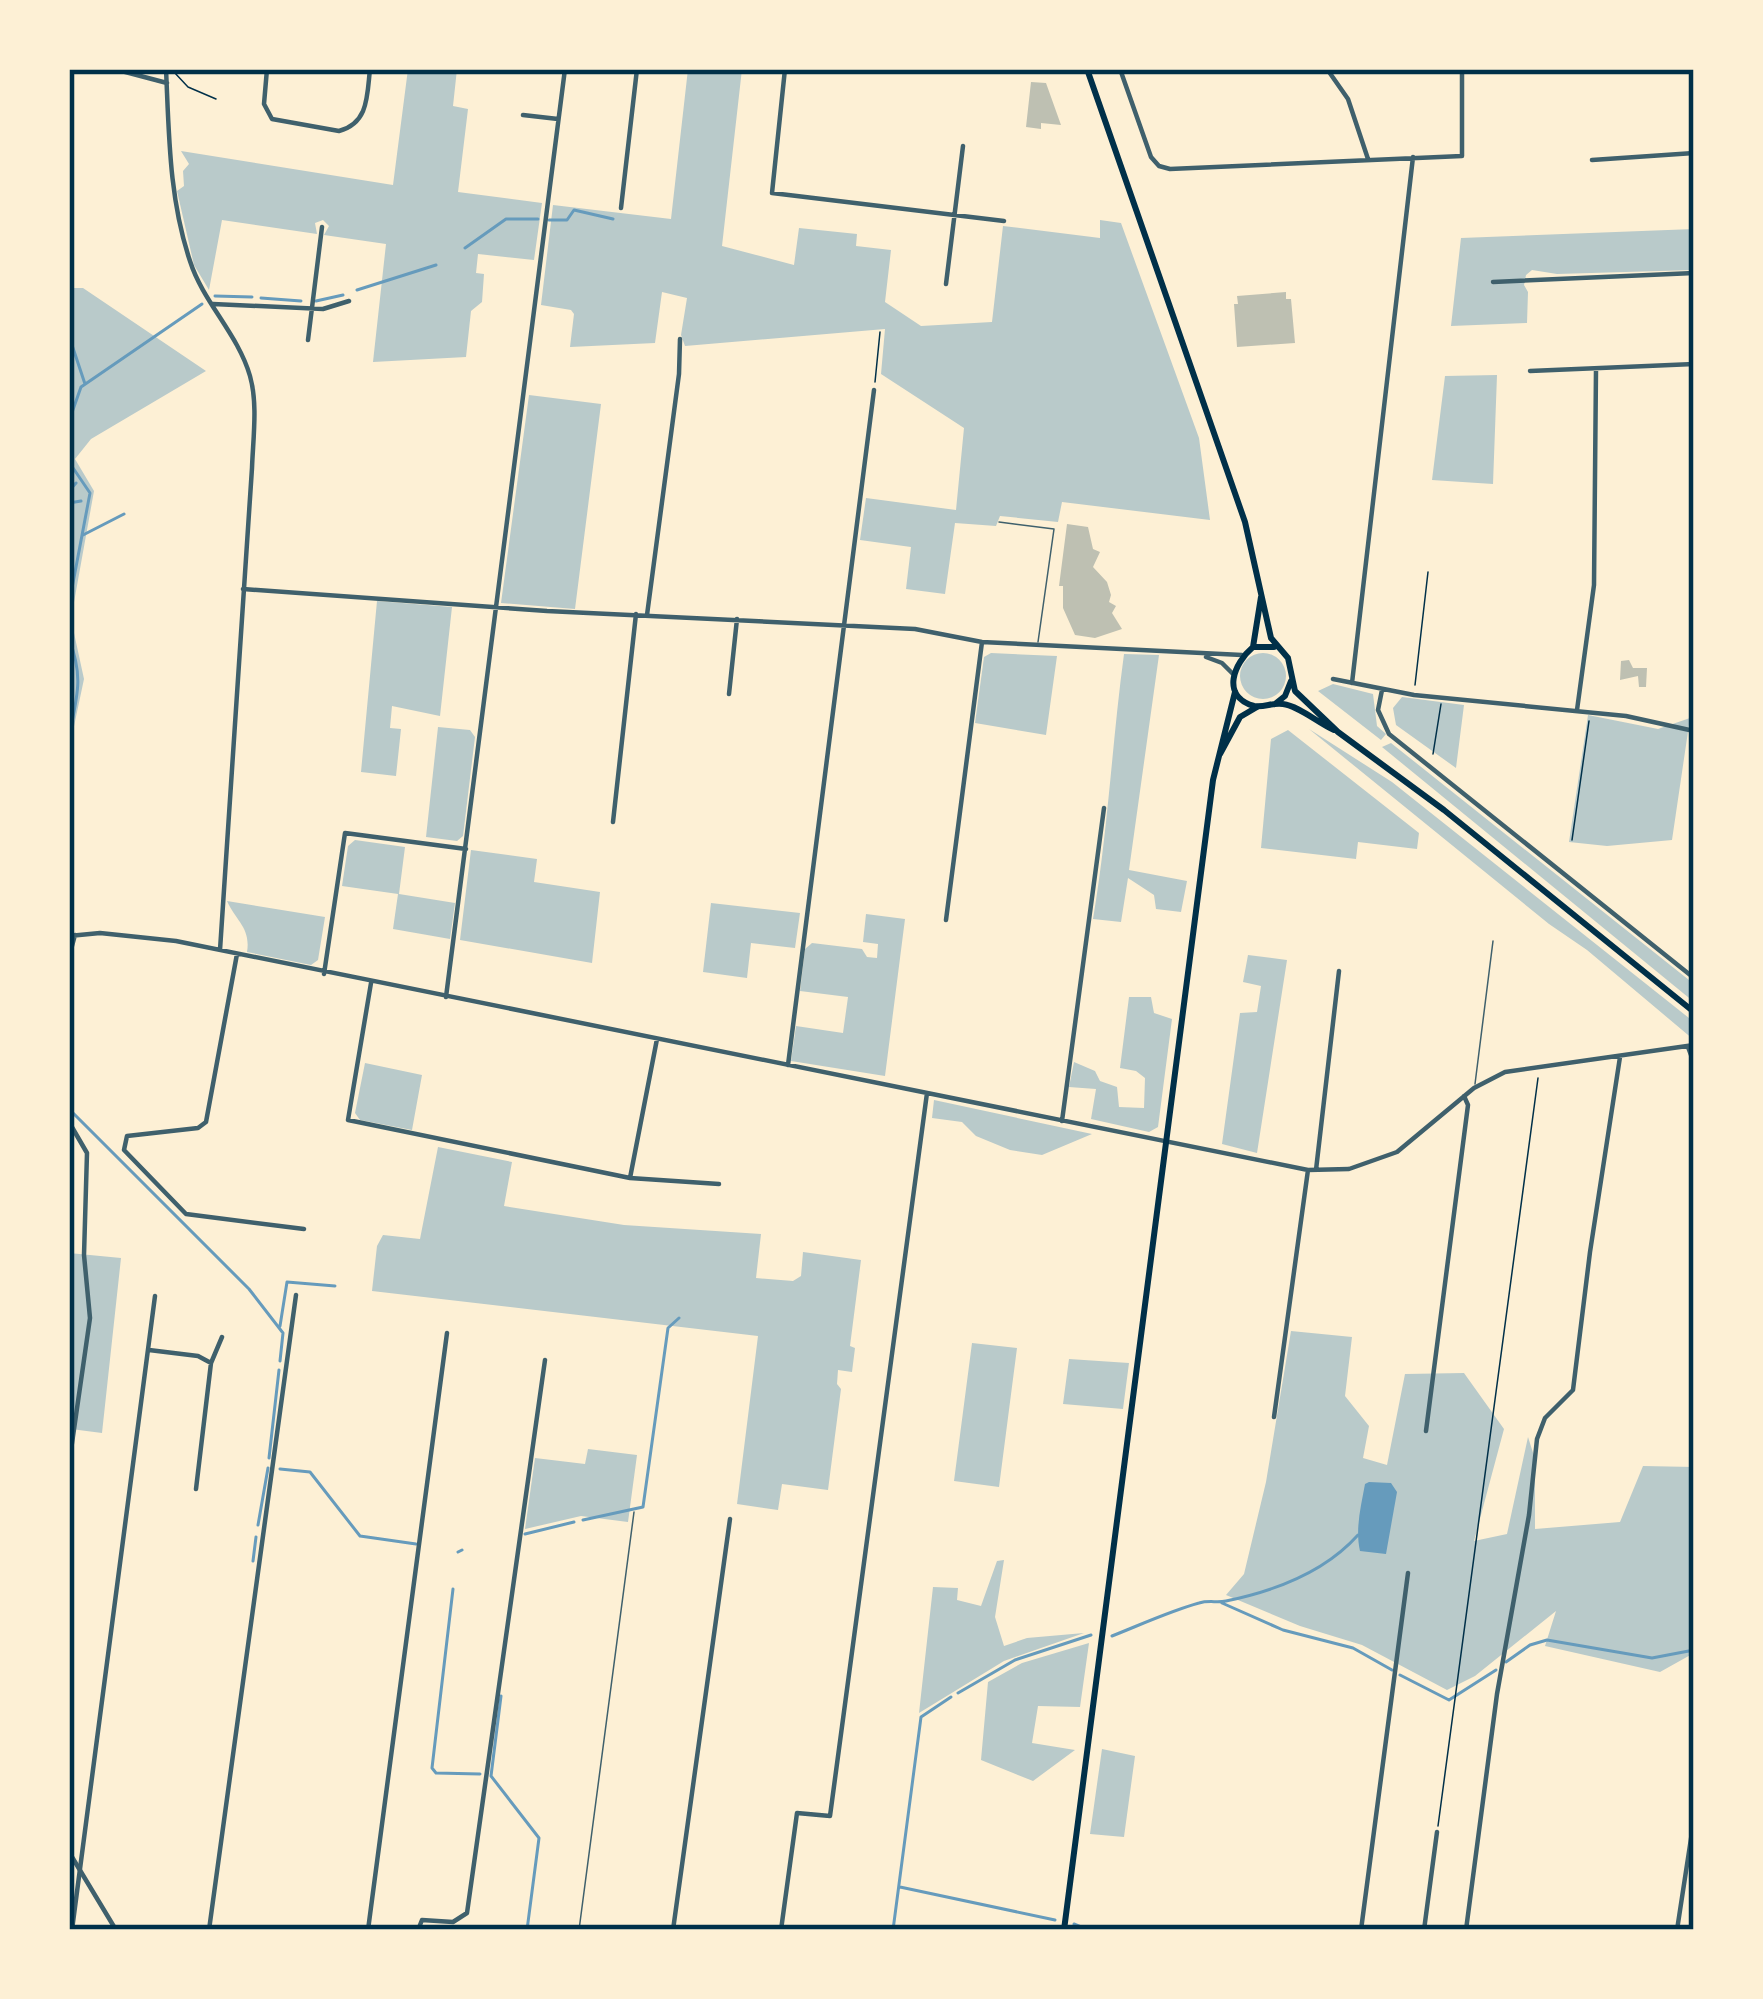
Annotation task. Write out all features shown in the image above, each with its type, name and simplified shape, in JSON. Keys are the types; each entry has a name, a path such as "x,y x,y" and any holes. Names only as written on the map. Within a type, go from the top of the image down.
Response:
{"main road":[{"path":"1087,69 1245,521 1271,638 1288,658 1295,691 1338,732"},
{"path":"1064,1930 1216,763 1234,688 1233,674 1258,633 1262,593"},
{"path":"1252,647 1278,648"},
{"path":"1274,704 1285,696 1292,678"},
{"path":"1234,688 1257,707"},
{"path":"1216,763 1240,717 1257,707 1288,705 1338,732 1429,798 1694,1012"}],"street":[{"path":"114,69 167,83"},
{"path":"169,69 175,202 191,266 244,360 253,394 253,465 220,950"},
{"path":"267,69 264,104 272,119 338,131 349,129 362,116 370,69"},
{"path":"446,997 565,69"},
{"path":"621,208 637,69"},
{"path":"785,69 772,193 1004,221"},
{"path":"1120,69 1151,157 1170,169 1462,156 1462,69"},
{"path":"1328,69 1348,98 1368,159"},
{"path":"523,115 558,119"},
{"path":"946,284 963,146"},
{"path":"1592,160 1694,153"},
{"path":"1352,683 1413,157"},
{"path":"308,340 322,227"},
{"path":"1493,282 1694,273"},
{"path":"211,304 311,310 350,301"},
{"path":"647,615 680,339"},
{"path":"1530,371 1694,364"},
{"path":"1577,710 1594,585 1596,369"},
{"path":"788,1065 874,390"},
{"path":"243,589 915,629 982,642 1038,646 1242,655"},
{"path":"613,822 637,614"},
{"path":"729,694 737,619"},
{"path":"946,920 982,642"},
{"path":"1201,655 1222,663 1233,674"},
{"path":"1333,680 1382,691 1591,711 1694,731"},
{"path":"1382,691 1378,710 1389,734 1694,978"},
{"path":"1062,1121 1104,808"},
{"path":"324,974 345,833 466,849"},
{"path":"69,957 72,936 142,935 1312,1170 1372,1164 1397,1152 1474,1088 1505,1072 1691,1046 1694,1064"},
{"path":"236,954 206,1122 198,1128 127,1136 124,1150 186,1214 304,1228"},
{"path":"1274,1418 1340,971"},
{"path":"371,983 348,1120 630,1178 719,1184"},
{"path":"630,1178 657,1039"},
{"path":"1466,1930 1537,1439 1545,1418 1574,1390 1620,1057"},
{"path":"781,1930 797,1813 830,1816 927,1093"},
{"path":"1426,1431 1468,1106 1464,1096"},
{"path":"69,1122 87,1153 84,1255 89,1318 69,1464"},
{"path":"209,1930 296,1295"},
{"path":"72,1930 155,1296"},
{"path":"368,1930 447,1333"},
{"path":"196,1490 211,1363 222,1337"},
{"path":"149,1350 198,1356 211,1363"},
{"path":"418,1930 422,1920 453,1922 466,1913 544,1360"},
{"path":"673,1930 730,1519"},
{"path":"1360,1930 1408,1573"},
{"path":"1677,1930 1694,1819"},
{"path":"1424,1930 1437,1832"},
{"path":"69,1852 116,1930"}],"lane":[{"path":"999,523 1054,529 1038,646"},
{"path":"1474,1088 1493,941"},
{"path":"579,1930 634,1512"}],"path":[{"path":"169,69 188,87 216,99"},
{"path":"874,390 880,332"},
{"path":"1414,694 1428,572"},
{"path":"1433,754 1442,697"},
{"path":"1572,840 1591,711"},
{"path":"1437,1832 1540,1068"}],"shaded area":[{"path":"408,69 457,69 453,106 468,109 458,192 542,203 534,260 478,254 476,273 484,274 482,302 471,311 466,357 373,362 386,244 324,235 329,226 323,220 315,223 317,234 222,220 209,290 194,265 177,191 184,186 183,171 189,164 181,151 393,185"},
{"path":"688,69 742,69 722,246 794,265 799,228 857,234 856,246 891,250 885,302 921,326 992,322 1003,226 1100,238 1100,220 1121,223 1199,438 1210,520 1062,502 1058,522 1000,516 996,526 955,523 945,594 906,589 911,547 860,540 866,498 956,510 964,428 881,374 885,329 685,346 681,335 687,298 662,292 655,343 570,347 574,314 541,305 553,205 671,219"},
{"path":"1694,229 1694,270 1557,274 1532,270 1524,285 1527,323 1451,326 1461,238"},
{"path":"69,288 83,288 206,371 91,439 75,459 94,491 71,619 84,679 69,750"},
{"path":"1497,375 1493,484 1432,480 1445,376"},
{"path":"529,395 601,404 575,609 501,603"},
{"path":"377,601 452,607 440,716 392,706 390,728 401,729 396,776 361,772"},
{"path":"991,653 1057,656 1046,735 975,723 984,657"},
{"path":"1263,653 1279,660 1286,676 1279,692 1263,699 1247,692 1240,676 1247,660"},
{"path":"1124,654 1159,655 1129,870 1187,881 1181,912 1156,909 1154,895 1128,878 1121,922 1093,919"},
{"path":"1333,684 1373,694 1377,726 1386,734 1381,740 1318,691"},
{"path":"1402,697 1464,705 1456,768 1396,725 1393,708"},
{"path":"1588,715 1658,729 1690,718 1672,840 1607,846 1569,842"},
{"path":"438,727 470,730 475,737 463,836 457,841 426,837"},
{"path":"1309,729 1392,782 1694,1022 1694,1040 1587,950"},
{"path":"1288,730 1419,833 1417,849 1358,842 1356,859 1261,848 1271,739"},
{"path":"1391,743 1694,984 1694,1002 1382,747"},
{"path":"355,840 405,847 399,894 455,903 450,939 393,929 398,894 342,886 348,846"},
{"path":"471,850 537,859 534,882 600,892 592,963 460,940"},
{"path":"227,901 325,917 318,960 311,965 247,952 245,931"},
{"path":"711,903 800,913 795,948 751,943 747,978 703,972"},
{"path":"866,914 905,919 885,1076 791,1061 796,1026 843,1033 848,997 800,991 805,949 812,943 862,949 867,957 877,958 878,944 863,942"},
{"path":"1248,955 1287,960 1257,1153 1222,1144 1240,1013 1257,1012 1261,986 1243,982"},
{"path":"1129,997 1151,997 1154,1013 1172,1019 1158,1127 1149,1132 1091,1119 1096,1089 1069,1087 1074,1062 1117,1087 1119,1107 1144,1108 1145,1078 1120,1068"},
{"path":"365,1063 422,1075 412,1130 360,1120 355,1113"},
{"path":"934,1100 1092,1134 1042,1155 1010,1150 976,1136 962,1122 932,1118"},
{"path":"438,1147 512,1162 504,1206 624,1225 761,1234 756,1278 793,1281 801,1276 803,1252 861,1260 850,1346 855,1348 852,1372 838,1370 841,1389 828,1490 782,1484 778,1510 737,1504 758,1336 372,1291 377,1246 383,1235 420,1239"},
{"path":"69,1253 121,1258 102,1433 71,1429 69,1444"},
{"path":"1291,1331 1352,1337 1345,1396 1369,1426 1363,1458 1387,1465 1405,1374 1464,1373 1504,1429 1474,1541 1507,1534 1528,1437 1535,1459 1535,1529 1620,1522 1643,1466 1694,1467 1694,1653 1660,1672 1545,1646 1556,1611 1475,1676 1447,1690 1362,1645 1226,1595 1244,1574 1266,1482"},
{"path":"972,1343 1017,1348 999,1487 954,1481"},
{"path":"1069,1359 1129,1363 1123,1409 1063,1404"},
{"path":"588,1449 637,1455 628,1522 581,1516 525,1529 535,1458 585,1464"},
{"path":"1004,1560 995,1617 1004,1646 1027,1638 1084,1633 1004,1661 919,1713 933,1587 958,1588 957,1600 981,1606 997,1561"},
{"path":"1089,1643 1080,1707 1038,1706 1032,1743 1075,1750 1033,1781 981,1760 988,1682 1022,1663"},
{"path":"1102,1749 1135,1756 1124,1837 1090,1834"}],"water":[{"path":"1369,1482 1391,1483 1397,1492 1386,1554 1360,1551 1359,1518"}],"building":[{"path":"1031,82 1046,83 1061,125 1026,127"},
{"path":"1286,292 1286,299 1291,299 1295,343 1237,347 1237,296"},
{"path":"1067,524 1088,527 1093,549 1100,552 1093,567 1107,582 1109,602 1116,606 1112,613 1122,629 1095,638 1075,635 1063,608 1063,586 1059,586"},
{"path":"1629,660 1633,668 1647,668 1646,687 1639,687 1638,676 1620,680 1621,661"}],"waterway":[{"path":"549,220 567,220 574,210 613,219"},
{"path":"465,248 506,219 538,219"},
{"path":"357,290 436,265"},
{"path":"316,301 343,295"},
{"path":"215,296 252,297"},
{"path":"261,298 301,301"},
{"path":"69,421 81,387 202,304"},
{"path":"69,336 85,384"},
{"path":"69,462 90,493 69,604"},
{"path":"69,491 76,483"},
{"path":"69,503 81,501"},
{"path":"83,535 124,514"},
{"path":"69,639 78,676 69,736"},
{"path":"69,1109 249,1289 283,1333 280,1361"},
{"path":"280,1326 287,1282 335,1286"},
{"path":"583,1520 643,1507 668,1328 679,1318"},
{"path":"269,1458 279,1370"},
{"path":"258,1525 268,1468"},
{"path":"280,1469 310,1472 360,1536 416,1544"},
{"path":"525,1534 574,1522"},
{"path":"1112,1636 1199,1603 1280,1586 1330,1560 1358,1535"},
{"path":"253,1561 256,1537"},
{"path":"458,1552 462,1550"},
{"path":"453,1589 432,1768 436,1773 480,1774"},
{"path":"1222,1603 1283,1630 1353,1648 1392,1670"},
{"path":"958,1693 1015,1660 1091,1635"},
{"path":"1506,1662 1530,1645 1547,1640 1652,1658 1694,1650"},
{"path":"1400,1675 1449,1700 1496,1670"},
{"path":"501,1696 491,1776 539,1838 527,1930"},
{"path":"893,1930 921,1717 951,1697"},
{"path":"900,1887 1055,1920"},
{"path":"1074,1924 1088,1930"}]}
